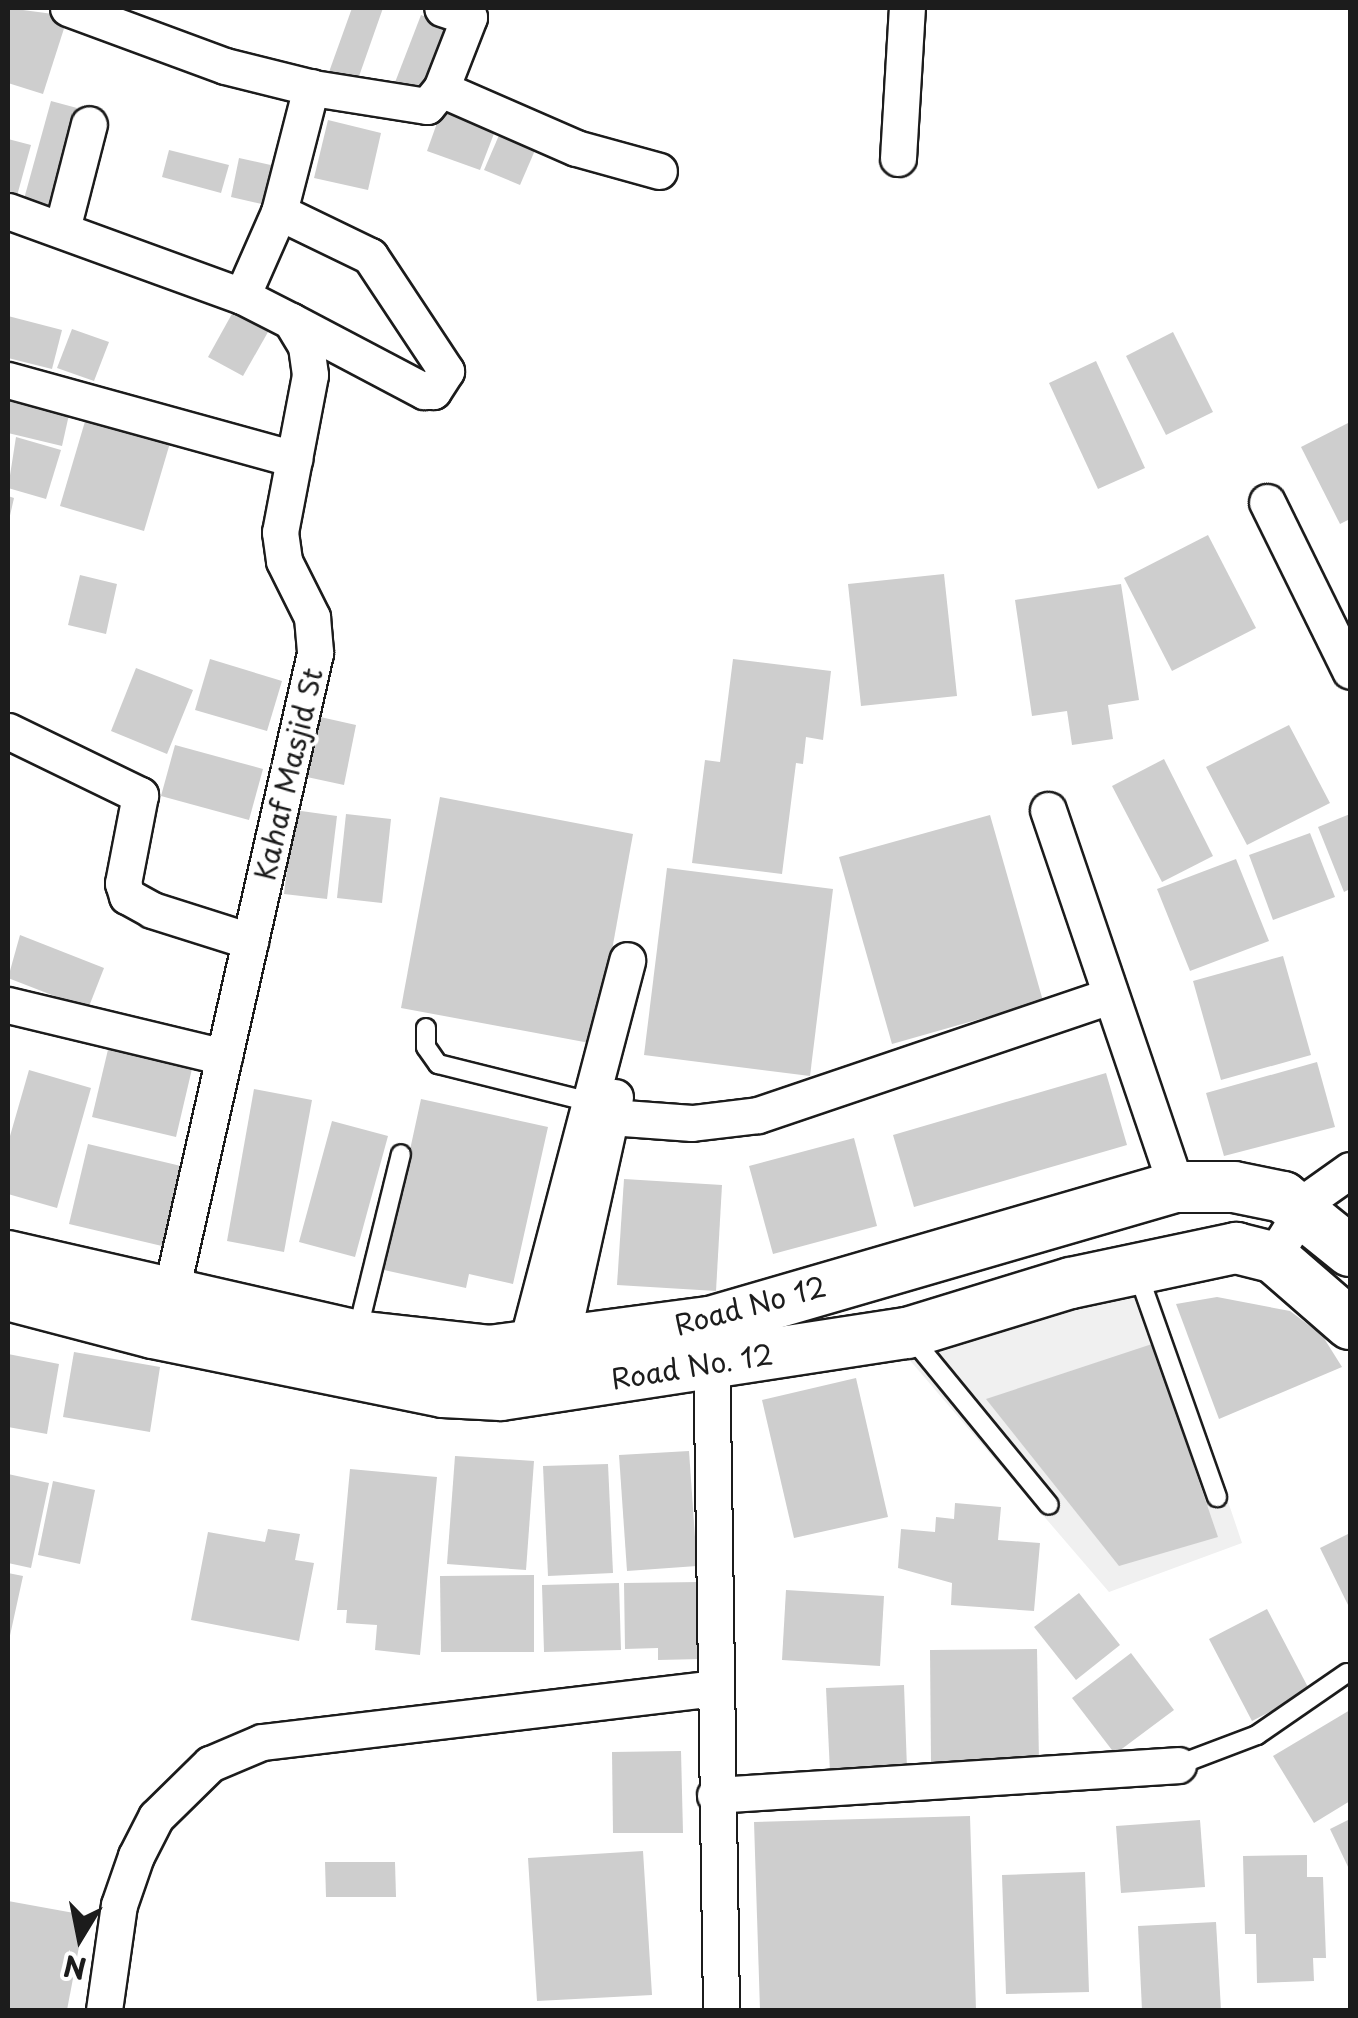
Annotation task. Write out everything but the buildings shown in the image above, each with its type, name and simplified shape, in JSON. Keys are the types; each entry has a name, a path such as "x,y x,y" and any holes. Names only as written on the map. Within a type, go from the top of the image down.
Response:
{"main road":[{"name":"Road No 12","path":"8,1256 356,1336 542,1347 711,1342 1176,1187 1261,1191 1304,1213 1350,1251"},
{"name":"Road No. 12","path":"8,1294 153,1333 443,1392 551,1391 711,1342 907,1332 1136,1268 1236,1248 1273,1257"},
{"path":"1273,1257 1350,1324"}],"street":[{"path":"68,8 225,66 311,87 427,106 441,88 468,17 442,8"},
{"path":"898,158 906,8"},
{"path":"242,296 280,212 311,87"},
{"path":"441,88 576,148 658,171"},
{"path":"62,229 90,124"},
{"path":"8,211 242,296 424,391 433,390 446,372 370,256 357,244 280,212"},
{"name":"Kahaf Masjid St","path":"170,1296 315,654 312,617 284,561 280,532 310,375 306,346 291,322"},
{"path":"8,380 294,459"},
{"path":"1266,502 1350,671"},
{"path":"8,732 140,794 123,883 128,896 152,910 250,941"},
{"path":"1048,810 1176,1187"},
{"path":"542,1347 600,1110 627,960"},
{"path":"600,1110 692,1123 758,1115 1109,996"},
{"path":"600,1110 636,1002"},
{"path":"8,1005 224,1057"},
{"path":"1273,1257 1304,1213 1309,1199 1350,1170"},
{"path":"711,1342 712,1688 721,2010"},
{"path":"104,2010 119,1905 136,1856 156,1817 210,1764 262,1742 712,1688"},
{"path":"715,1796 1178,1765"}],"lane":[{"path":"426,1028 426,1047 438,1064 600,1110"},
{"path":"356,1336 401,1154"},
{"path":"1136,1268 1217,1497"},
{"path":"907,1332 1049,1504"},
{"path":"1178,1765 1256,1735 1348,1673"}],"shaded area":[{"path":"1155,1285 1242,1543 1109,1592 907,1357"}]}
